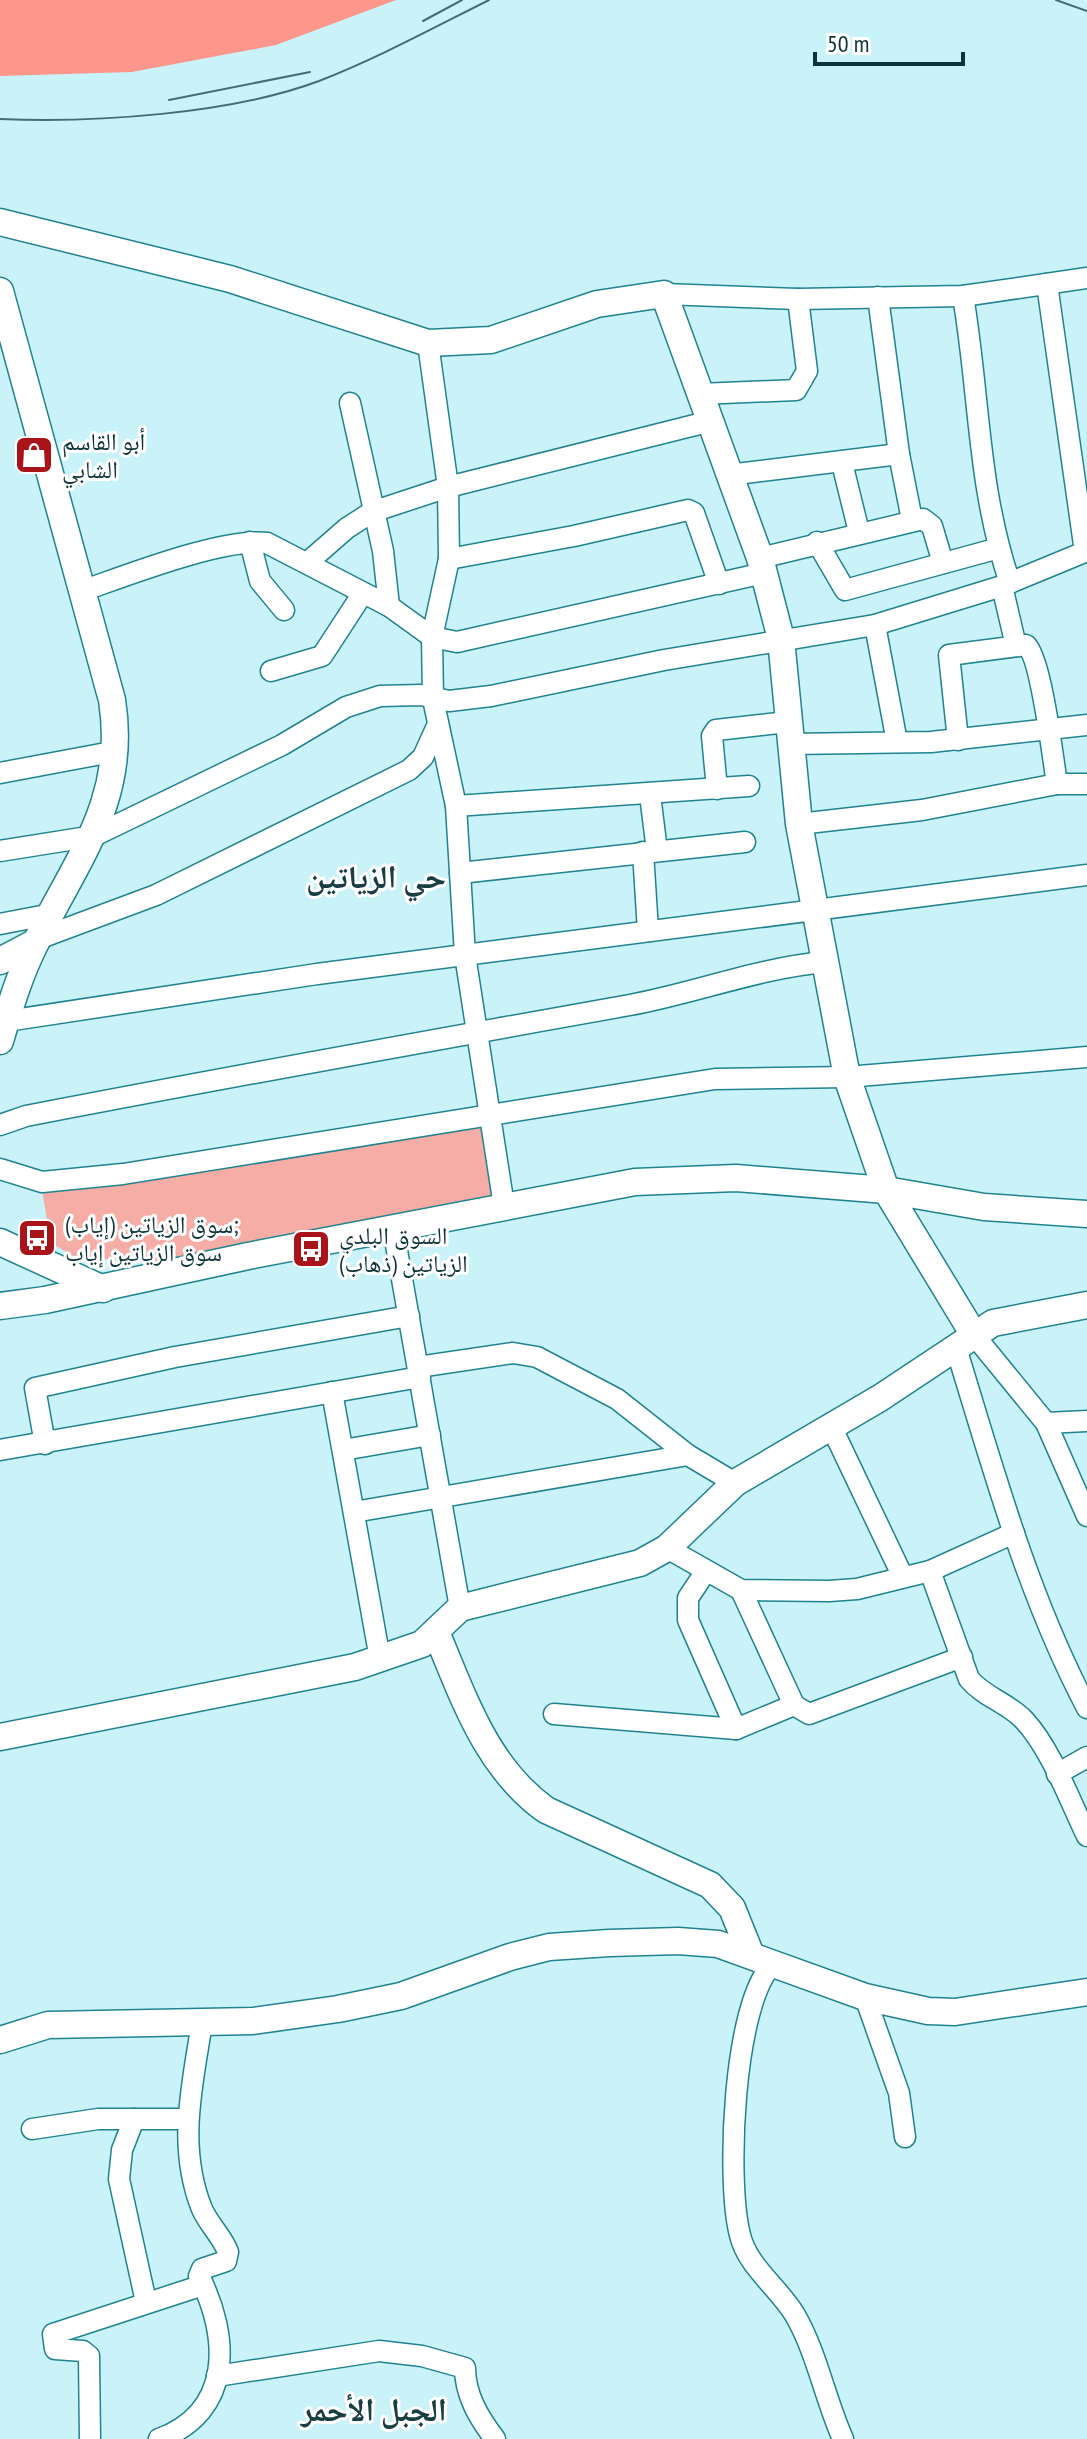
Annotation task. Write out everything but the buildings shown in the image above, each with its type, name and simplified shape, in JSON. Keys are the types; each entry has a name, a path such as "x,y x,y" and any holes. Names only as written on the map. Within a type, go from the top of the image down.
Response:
{"street":[{"path":"0,222 230,279 428,343 491,340 597,304 664,294 798,299 963,296 1087,278"},
{"path":"0,851 94,836 282,745 346,707 393,693 433,699 491,696 781,639 875,625 1006,585 1086,552 1047,284"},
{"path":"0,291 112,700 117,751 113,778 94,836 37,940 14,989 2,1028 465,955 579,943 648,931 720,925 814,908 1087,875"},
{"path":"664,294 762,566 781,639 799,824 847,1077 886,1190 965,1341 1014,1533 1052,1640 1087,1708"},
{"path":"963,296 974,360 981,465 1016,646"},
{"path":"878,297 899,454 912,520"},
{"path":"700,394 796,390 804,383 807,371 798,299"},
{"path":"428,343 448,487 449,559 432,637 433,699 456,806 465,955 504,1206"},
{"path":"350,403 383,551 389,606"},
{"path":"308,562 347,528 372,512 448,487 711,421"},
{"path":"728,475 899,454"},
{"path":"842,463 859,532"},
{"path":"449,559 574,536 688,510 694,513 719,584"},
{"path":"82,591 187,557 250,542 267,543 389,606 432,637 457,642 719,584 817,542 912,520 928,520 943,563"},
{"path":"250,542 260,581 284,610"},
{"path":"817,542 845,590 999,548"},
{"path":"271,671 322,656 363,593"},
{"path":"875,625 897,742"},
{"path":"958,740 949,655 1026,645 1033,652 1057,784"},
{"path":"0,961 37,940 156,895 409,770 423,757 438,724"},
{"path":"717,789 712,736 716,730 897,742 958,740 1087,725"},
{"path":"0,773 117,751"},
{"path":"799,824 922,810 1057,784 1087,784"},
{"path":"456,806 749,786"},
{"path":"648,931 650,795"},
{"path":"460,873 745,842"},
{"path":"0,924 52,914"},
{"path":"0,1125 26,1116 192,1083 635,1004 780,966 825,962"},
{"path":"0,1169 42,1182 123,1174 715,1079 847,1077 1087,1057"},
{"path":"0,1306 103,1289 393,1228 635,1182 721,1178 886,1190 984,1207 1087,1214"},
{"path":"393,1228 460,1608"},
{"path":"1,1242 103,1289"},
{"path":"0,1737 380,1659 409,1651 436,1632 460,1608 625,1569 667,1548 735,1483 993,1323 1021,1314 1087,1305"},
{"path":"45,1444 35,1388 175,1357 409,1316"},
{"path":"965,1341 1046,1423 1087,1516"},
{"path":"0,1450 332,1392 513,1353 537,1357 617,1399 688,1455 735,1483"},
{"path":"332,1392 380,1659"},
{"path":"1046,1423 1087,1421"},
{"path":"831,1426 902,1575"},
{"path":"343,1450 430,1435"},
{"path":"354,1512 688,1455"},
{"path":"667,1548 741,1590 857,1589 902,1575 930,1571 1014,1533"},
{"path":"706,1571 688,1598 688,1620 736,1729"},
{"path":"930,1571 969,1679 979,1691 1025,1721 1057,1774 1087,1836"},
{"path":"741,1590 794,1705 809,1714 962,1657"},
{"path":"436,1632 480,1734 503,1771 523,1794 546,1810 710,1885 732,1908 762,1960 743,2051 731,2160 738,2225 747,2254 796,2317 843,2439"},
{"path":"554,1714 736,1729 794,1705"},
{"path":"1057,1774 1087,1757"},
{"path":"0,2040 48,2025 253,2021 401,1996 549,1947 678,1941 718,1944 904,2008 955,2012 1087,1992"},
{"path":"865,1997 899,2093 905,2137"},
{"path":"159,2439 174,2433 198,2416 208,2401 217,2376 221,2348 218,2329 199,2276 202,2269 223,2263 228,2252 200,2203 189,2166 187,2119 202,2023"},
{"path":"32,2129 98,2119 187,2119"},
{"path":"134,2119 122,2150 119,2179 146,2302"},
{"path":"90,2439 89,2356 83,2351 55,2349 52,2335 203,2285"},
{"path":"217,2376 362,2352 422,2356 465,2368 472,2403 495,2439"}],"shaded area":[{"path":"0,0 396,0 276,45 132,72 0,76"},
{"path":"487,1119 497,1196 158,1261 77,1258 51,1243 42,1190"}],"tram line":[{"path":"423,21 462,0"},
{"path":"0,119 162,114 204,109 284,92 363,63 489,0"},
{"path":"1056,0 1087,11"},
{"path":"169,100 310,72"}],"place":[{"name":"أبو القاسم الشابي","path":"34,455"},
{"name":"سوق الزياتين (إياب); سوق الزياتين إياب","path":"37,1238"},
{"name":"السوق البلدي الزياتين (ذهاب)","path":"311,1249"}],"district":[{"name":"حي الزياتين","path":"376,876"},
{"name":"الجبل الأحمر","path":"374,2409"}]}
